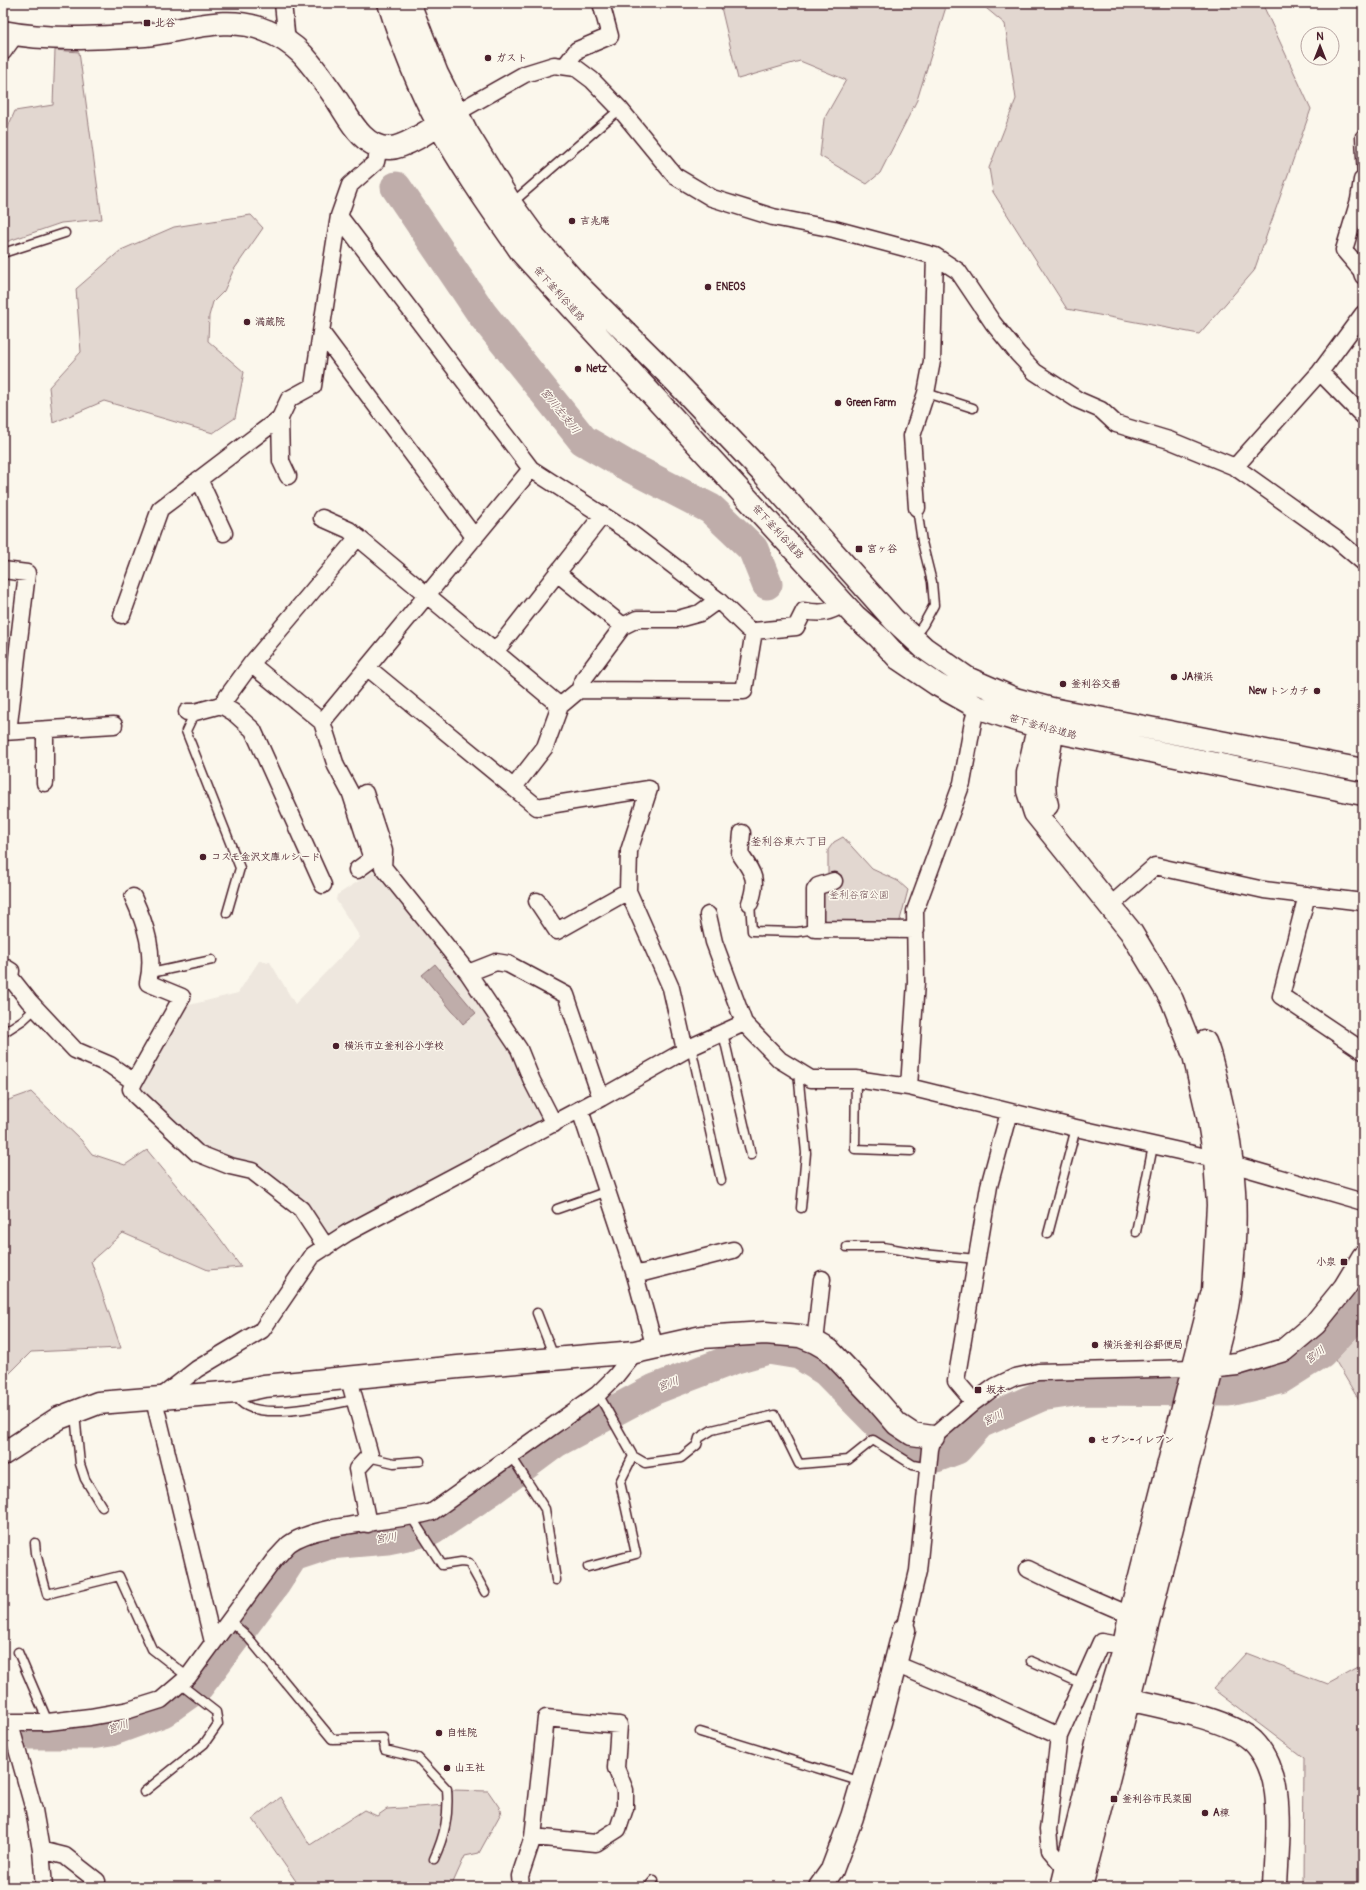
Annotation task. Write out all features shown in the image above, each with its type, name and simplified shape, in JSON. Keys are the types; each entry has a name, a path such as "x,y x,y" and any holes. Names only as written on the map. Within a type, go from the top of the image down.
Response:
{"street":[{"path":"283,3 287,42"},
{"name":"笹下釜利谷道路","path":"389,3 419,84 535,237 578,285 729,437 894,620 914,637 924,648 967,678 1015,699 1052,710 1363,770"},
{"name":"笹下釜利谷道路","path":"409,3 437,74 447,119 495,214 522,253 844,604 899,659 936,684 977,707 1046,730 1363,794"},
{"path":"565,66 577,50 610,36 601,3"},
{"path":"3,52 9,33 75,37 146,34 213,24 237,24 266,30 287,42 301,54 317,72 355,129 367,140 379,147 391,148 407,143 525,74 554,65 576,68 587,76 620,109 675,176 712,198 773,217 834,229 935,256 958,271 968,284 992,323 1035,372 1078,400 1101,410 1116,424 1169,440 1234,467 1336,539 1363,562"},
{"path":"288,476 281,461 280,418 289,399 312,386 339,216 350,186 376,162 379,147"},
{"path":"1362,180 1359,200 1344,250 1361,270 1363,276"},
{"path":"339,216 531,469 632,534 718,600 748,629 754,631 796,627 804,611 818,613 831,612 844,604"},
{"path":"917,508 912,436 926,393 932,361 935,256"},
{"path":"1234,467 1320,372 1363,314"},
{"path":"321,332 475,538"},
{"path":"1320,372 1363,416"},
{"path":"122,615 160,509 280,418"},
{"path":"322,722 531,469"},
{"path":"199,479 224,533"},
{"path":"495,652 602,516"},
{"path":"322,518 349,530 358,537 560,706"},
{"path":"191,712 221,705 251,664 358,537"},
{"path":"3,570 27,573 9,664 6,732 114,724"},
{"path":"557,573 623,626"},
{"path":"514,787 545,747 560,706 579,690 585,677 623,626 637,619 678,619 700,613 718,600"},
{"path":"579,690 744,691 754,631"},
{"path":"251,664 322,722 336,766 351,794 372,859 357,870"},
{"path":"368,668 537,807 649,789 629,851 628,890 671,988 688,1049"},
{"path":"221,705 233,712 253,730 323,885"},
{"path":"909,1087 916,982 915,911 962,783 972,722 977,707"},
{"path":"1052,710 1046,730 1043,778 1043,792 1047,806 1115,901 1131,932 1172,1000 1194,1054 1208,1116 1224,1162 1236,1205 1229,1296 1202,1373 1119,1697 1065,1878"},
{"path":"45,730 45,783"},
{"path":"365,793 384,850 383,867 468,972 519,1049 532,1081 554,1124"},
{"path":"742,833 740,854 754,874 754,890 750,903"},
{"path":"1115,901 1155,866 1264,890 1363,902"},
{"path":"834,881 818,886 815,890 815,928 916,930"},
{"path":"537,901 557,931 628,890"},
{"path":"1307,895 1281,996 1363,1051"},
{"path":"133,897 149,940 152,968 148,983 182,997 131,1089 136,1096 197,1153 230,1166 252,1171 301,1209 326,1247"},
{"path":"708,915 714,942 744,1023 780,1060 811,1080 856,1079 909,1087 1076,1128 1224,1162 1363,1202"},
{"path":"468,972 496,962 508,964 566,996 601,1098"},
{"path":"3,966 11,971 10,977 75,1050 110,1065 134,1082"},
{"path":"158,1398 197,1369 262,1330 312,1255 347,1233 580,1110 688,1049 744,1023"},
{"path":"580,1110 635,1275 645,1350"},
{"path":"974,1402 956,1380 989,1186 1009,1112"},
{"path":"635,1275 733,1250"},
{"path":"820,1887 832,1870 862,1782 904,1630 918,1571 930,1454 974,1402 996,1386 1015,1377 1038,1372 1202,1373 1284,1350 1315,1324 1345,1287 1363,1257"},
{"path":"815,1342 822,1279"},
{"path":"3,1454 59,1418 98,1404 236,1392 264,1386 349,1379 458,1367 554,1360 645,1350 702,1337 765,1333 800,1336 829,1350 871,1394 896,1424 912,1434 930,1454"},
{"path":"44,1887 42,1850 34,1810 6,1723 48,1722 90,1717 146,1706 161,1700 184,1680 274,1560 290,1544 316,1532 412,1518 432,1512 598,1394 645,1350"},
{"path":"349,1379 370,1455 357,1469 368,1524"},
{"path":"158,1398 213,1642"},
{"path":"1081,1887 1119,1697 1124,1646 1130,1615 1194,1406"},
{"path":"1028,1569 1130,1615"},
{"path":"1065,1878 1050,1850 1048,1830 1059,1736 1101,1642 1124,1646"},
{"path":"895,1664 963,1692 1059,1736"},
{"path":"1119,1697 1211,1720 1236,1730 1252,1741 1263,1753 1271,1770 1276,1791 1278,1812 1275,1887"},
{"path":"521,1887 520,1876 533,1837 546,1718 619,1725 616,1768 624,1790 624,1808 618,1829 596,1843 533,1837"},
{"path":"42,1850 64,1856 97,1881 91,1887"}],"lane":[{"path":"511,204 620,109"},
{"path":"1362,180 1360,136 1363,133"},
{"path":"3,253 65,233"},
{"path":"926,393 974,408"},
{"path":"914,637 923,625 934,604 932,582 922,542 917,508"},
{"path":"191,712 186,731 240,868 227,914"},
{"path":"357,812 367,821 383,867"},
{"path":"750,903 752,931 797,932 815,928"},
{"path":"150,973 212,960"},
{"path":"3,1033 23,1020 36,1008"},
{"path":"723,1033 750,1155"},
{"path":"688,1049 721,1180"},
{"path":"798,1071 806,1153 801,1208"},
{"path":"856,1079 855,1149 911,1151"},
{"path":"1048,1234 1076,1128"},
{"path":"1136,1232 1153,1146"},
{"path":"557,1209 608,1191"},
{"path":"847,1247 883,1247 923,1254 977,1258"},
{"path":"537,1313 554,1360"},
{"path":"236,1392 237,1398 244,1405 261,1411 289,1410 355,1400"},
{"path":"598,1394 633,1456 645,1463 681,1458 697,1446 699,1438 712,1430 775,1415 799,1464 848,1460 873,1440 913,1465 930,1454"},
{"path":"74,1413 80,1464 85,1479 102,1507"},
{"path":"368,1456 394,1463 420,1461"},
{"path":"511,1456 545,1509 556,1580"},
{"path":"588,1567 636,1554 620,1482 633,1456"},
{"path":"412,1518 442,1565 461,1562 469,1563 485,1592"},
{"path":"35,1543 36,1553 47,1594 119,1576 152,1649 216,1712 218,1724 204,1744 144,1792"},
{"path":"229,1620 248,1636 332,1739 383,1738 385,1750 418,1758 447,1789 447,1822 442,1841 434,1859"},
{"path":"18,1652 48,1722"},
{"path":"1031,1661 1082,1684"},
{"path":"700,1732 862,1782"},
{"path":"648,1887 654,1880"}],"shaded area":[{"name":"横浜市立釜利谷小学校","path":"379,868 507,1038 545,1119 326,1238 304,1199 265,1171 241,1161 207,1152 140,1104 138,1082 181,1007 238,993 259,961 270,962 295,1004 360,937 336,900 337,895"},
{"path":"435,964 476,1013 463,1024 422,975"}],"green space":[{"path":"720,3 964,3 946,7 917,100 880,173 867,184 820,156 824,119 846,80 800,61 738,79"},
{"path":"980,3 1262,3 1311,109 1254,271 1199,334 1067,309 993,192 989,168 1016,99 1005,24"},
{"path":"55,50 79,52 102,219 61,223 3,243 3,138 15,111 53,105"},
{"path":"251,215 263,228 233,271 224,291 213,302 209,316 208,341 244,372 235,418 213,433 104,401 53,423 49,387 81,352 76,289 121,250 174,227"},
{"name":"釜利谷宿公園","path":"843,837 872,869 898,881 908,890 899,924 822,923 821,894 828,876 828,850 834,842"},
{"path":"31,1092 81,1140 92,1154 125,1165 147,1150 216,1233 241,1267 208,1270 123,1233 91,1261 121,1348 31,1352 3,1380 3,1102"},
{"path":"1363,1330 1363,1407 1335,1360"},
{"path":"1246,1653 1327,1684 1362,1665 1363,1653 1363,1887 1303,1887 1304,1758 1213,1689"},
{"path":"453,1790 488,1791 499,1807 501,1813 479,1853 465,1856 451,1887 429,1885 427,1887 300,1887 253,1819 281,1797 310,1845 364,1810 377,1816 387,1809 446,1805"}],"waterway":[{"name":"宮川左支川","path":"396,187 482,314 583,440 624,464 711,509 753,549 767,584"},
{"name":"宮川","path":"3,1734 91,1734 111,1731 163,1712 198,1687 275,1584 293,1556 329,1544 387,1539 432,1530 490,1491 556,1442 655,1389 736,1358 768,1349 799,1354 826,1371 890,1436 910,1451 936,1457 957,1449 980,1423 1041,1396 1081,1390 1229,1391 1280,1379 1321,1353 1363,1308"}],"place":[{"name":"北谷","path":"147,23"},
{"name":"ガスト","path":"488,58"},
{"name":"吉兆庵","path":"572,221"},
{"name":"ENEOS","path":"708,287"},
{"name":"満蔵院","path":"247,322"},
{"name":"Netz","path":"578,369"},
{"name":"Green Farm","path":"838,403"},
{"name":"宮ヶ谷","path":"859,549"},
{"name":"JA横浜","path":"1174,677"},
{"name":"釜利谷交番","path":"1063,684"},
{"name":"New トンカチ","path":"1317,691"},
{"name":"コスモ金沢文庫ルシード","path":"203,857"},
{"name":"横浜市立釜利谷小学校","path":"336,1046"},
{"name":"小泉","path":"1344,1262"},
{"name":"横浜釜利谷郵便局","path":"1095,1345"},
{"name":"坂本","path":"978,1390"},
{"name":"セブン-イレブン","path":"1092,1440"},
{"name":"自性院","path":"439,1733"},
{"name":"山王社","path":"447,1768"},
{"name":"釜利谷市民菜園","path":"1114,1799"},
{"name":"A棟","path":"1205,1813"}],"district":[{"name":"釜利谷東六丁目","path":"789,841"}]}
